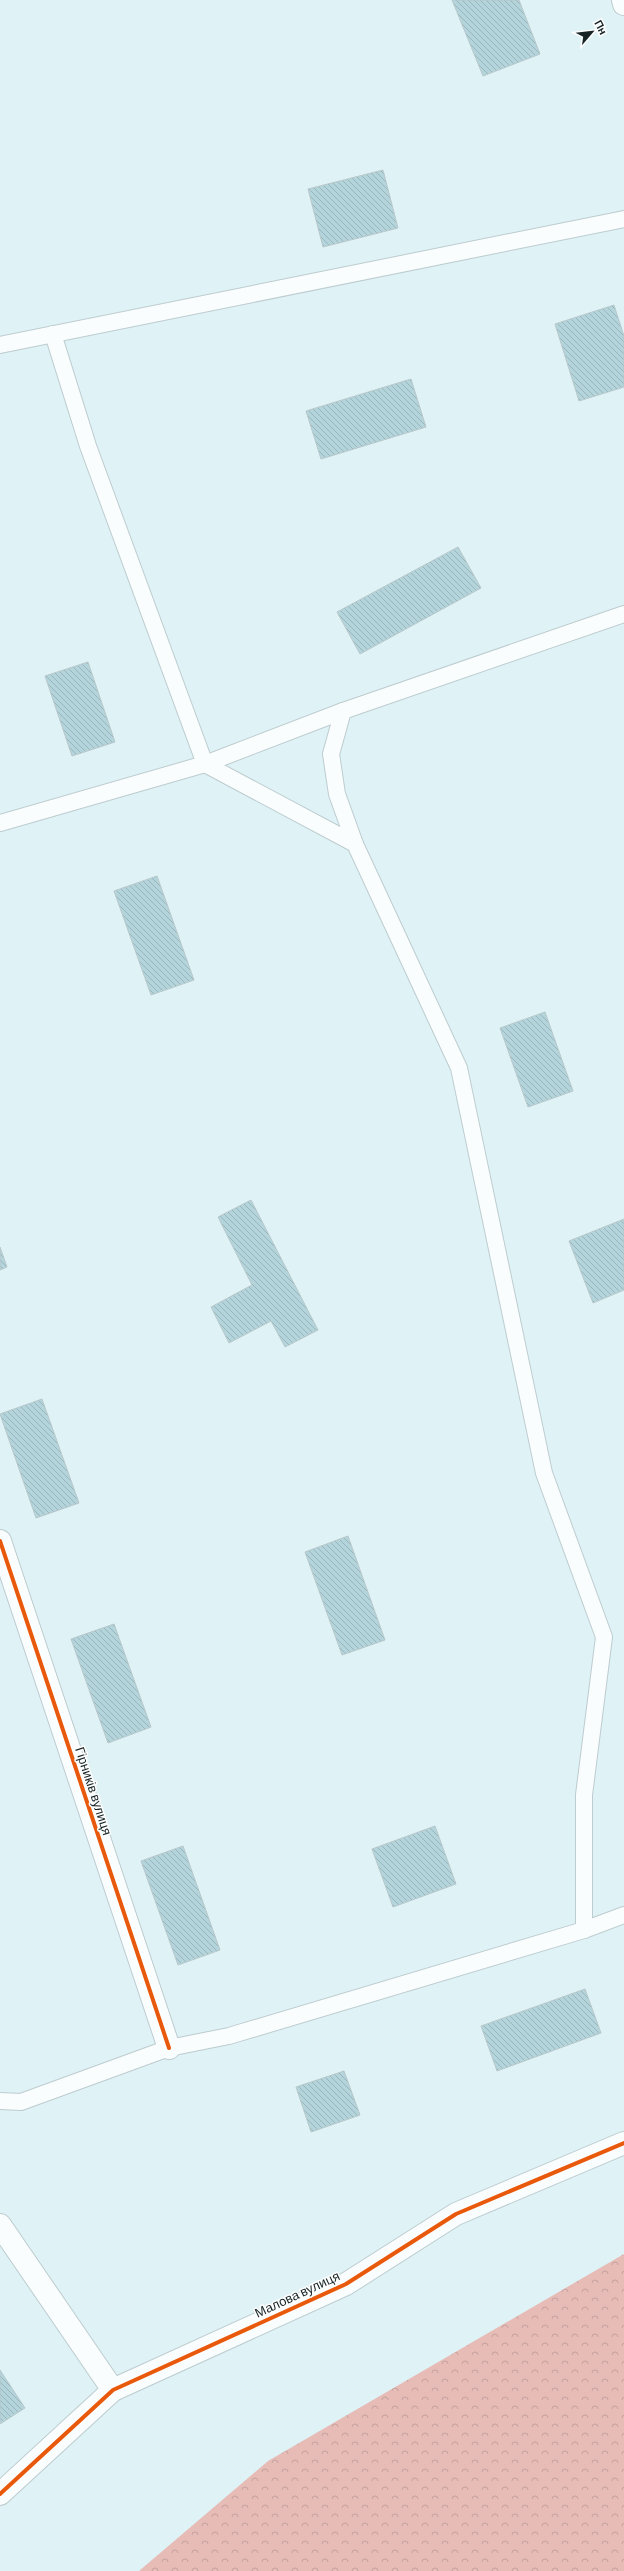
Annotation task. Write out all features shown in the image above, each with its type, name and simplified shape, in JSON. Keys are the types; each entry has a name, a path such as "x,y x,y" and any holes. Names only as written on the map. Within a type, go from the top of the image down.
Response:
{"street":[{"path":"623,0 624,4"},
{"name":"Гірників вулиця","path":"0,1541 169,2048"},
{"name":"Малова вулиця","path":"0,2494 113,2390 346,2284 456,2214 624,2143"},
{"path":"0,2225 113,2390"}],"lane":[{"path":"0,345 624,219"},
{"path":"53,334 88,446 205,764 355,844"},
{"path":"0,822 205,764 342,711 624,614"},
{"path":"342,711 331,754 338,794 355,844 459,1068 544,1473 604,1637 584,1795 584,1930"},
{"path":"0,2101 22,2102 169,2048 229,2036 584,1930 624,1915"}],"green space":[{"path":"624,2254 624,2571 139,2571 268,2461"}],"building":[{"path":"452,0 519,0 540,54 483,76"},
{"path":"383,170 398,228 323,247 308,189"},
{"path":"614,305 624,336 624,387 579,401 555,324"},
{"path":"411,379 426,427 321,459 306,411"},
{"path":"458,547 481,588 360,654 337,612"},
{"path":"88,662 115,742 72,756 45,676"},
{"path":"157,876 194,980 151,995 114,891"},
{"path":"545,1012 573,1091 528,1107 500,1028"},
{"path":"251,1200 318,1330 285,1347 271,1321 229,1343 211,1307 252,1285 218,1217"},
{"path":"624,1219 624,1290 593,1303 569,1241"},
{"path":"0,1247 7,1267 0,1270"},
{"path":"42,1399 79,1503 36,1518 0,1414"},
{"path":"348,1536 385,1640 342,1655 305,1552"},
{"path":"114,1624 151,1727 108,1743 71,1639"},
{"path":"435,1826 456,1884 393,1907 372,1849"},
{"path":"183,1846 220,1950 178,1965 141,1861"},
{"path":"585,1989 601,2033 497,2071 481,2026"},
{"path":"344,2071 360,2115 311,2132 296,2087"},
{"path":"0,2370 25,2408 0,2424"}],"cycle path":[{"path":"0,1541 169,2048"},
{"path":"0,2494 113,2390 346,2284 456,2214 624,2143"}]}
